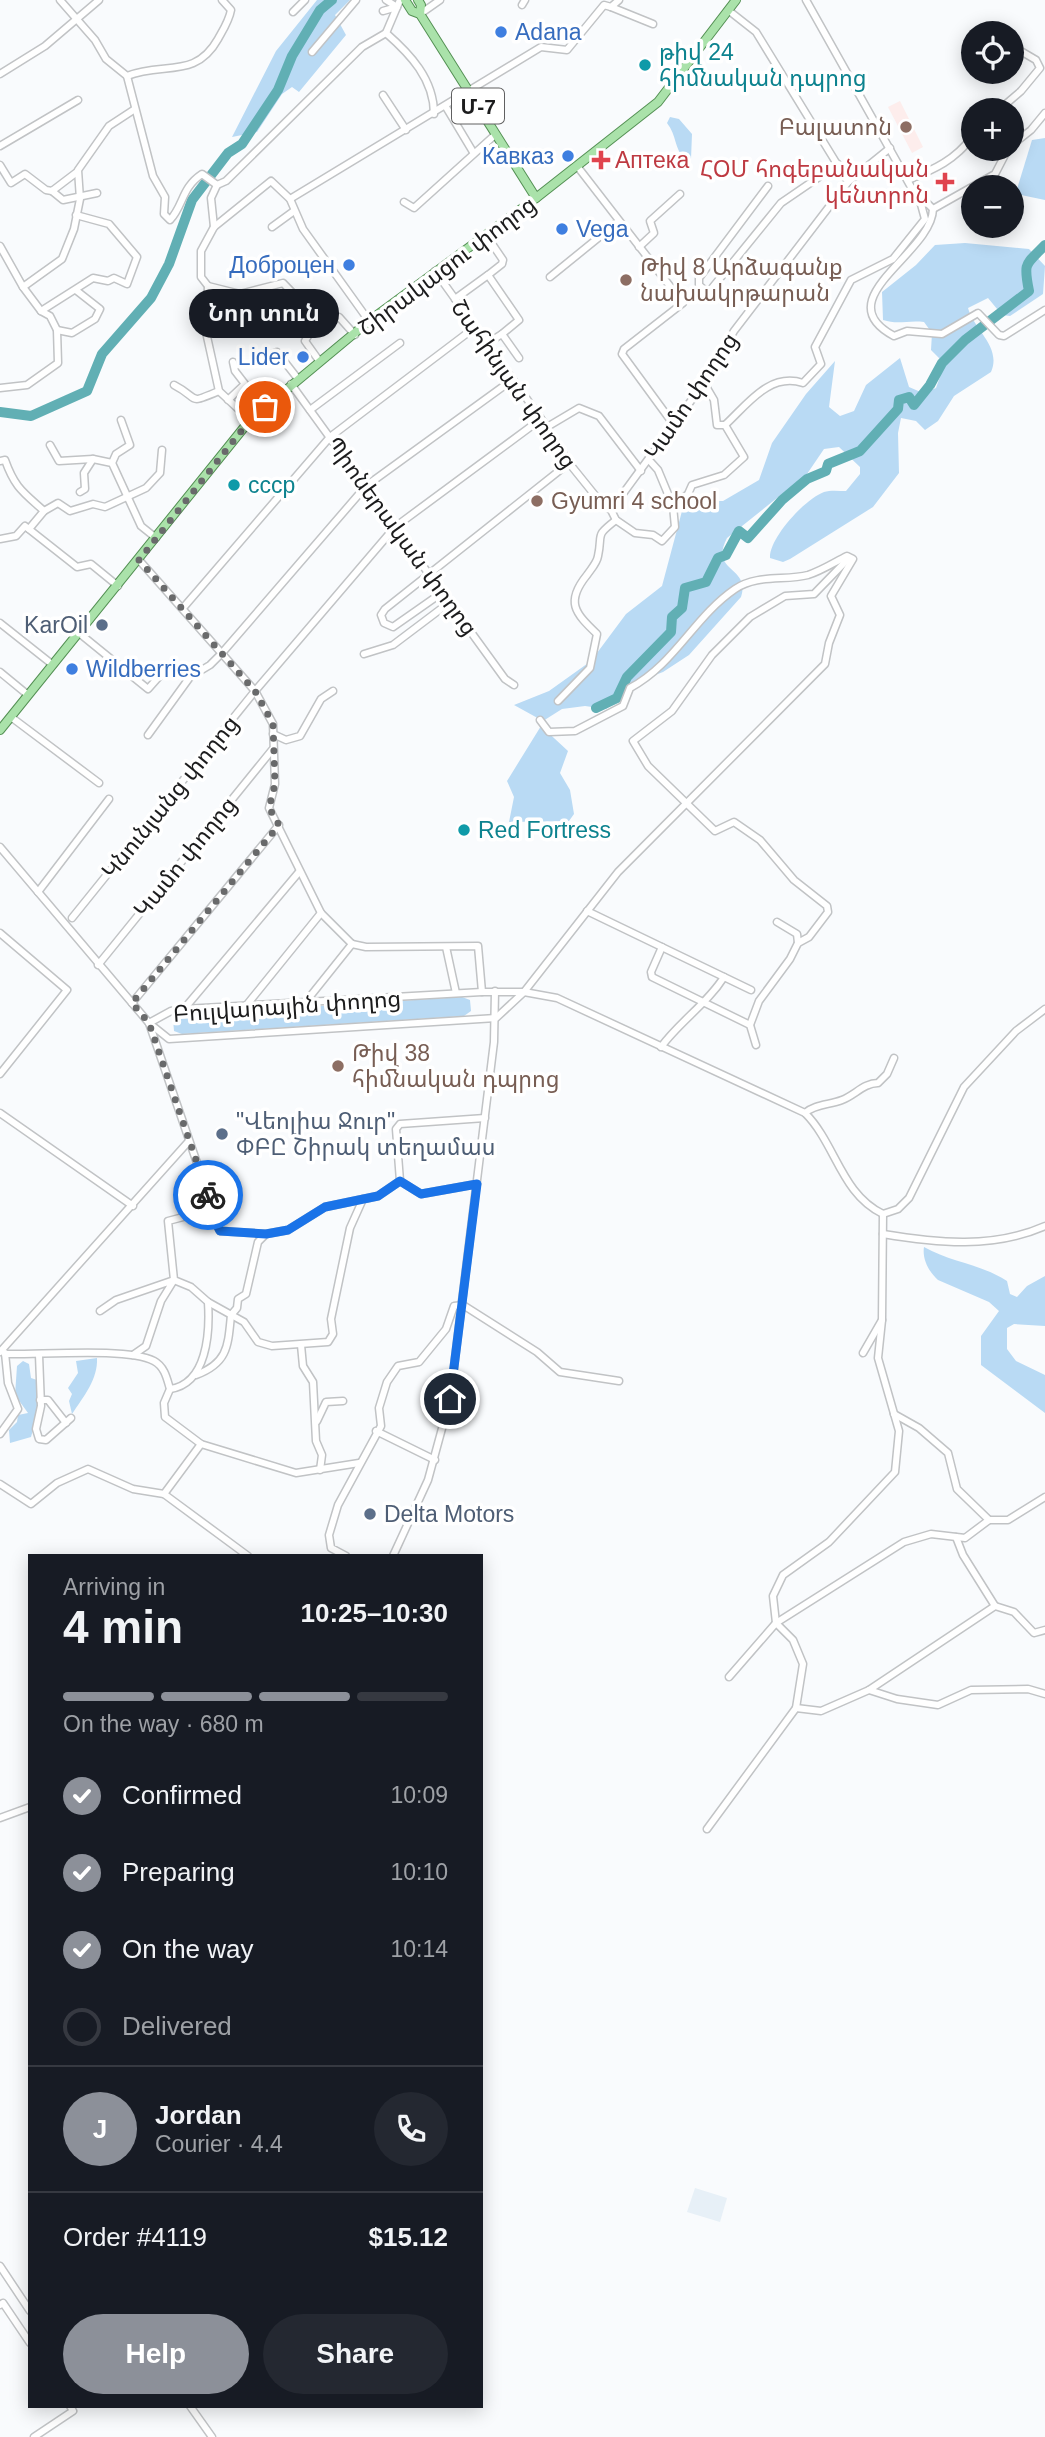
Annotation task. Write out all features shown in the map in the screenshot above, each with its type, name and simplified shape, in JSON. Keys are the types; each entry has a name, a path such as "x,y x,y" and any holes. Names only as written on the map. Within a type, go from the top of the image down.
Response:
{"main road":[{"name":"Մ-7","path":"418,0 421,5 420,14"},
{"name":"Շիրակացու փողոց","path":"0,730 250,420 369,321 537,198 667,94 736,0"},
{"name":"Մ-7","path":"401,2 420,14 537,198"}],"street":[{"path":"60,0 95,40 106,59 127,76 153,167 153,176 165,197 166,219 173,217 182,193 202,174 212,182 226,181 354,55 386,33 401,2"},
{"path":"0,74 45,46 99,0"},
{"path":"127,76 178,68 201,61 209,55 231,10 222,0"},
{"path":"293,12 305,0"},
{"path":"312,52 356,0"},
{"path":"386,0 401,2"},
{"path":"420,14 440,0"},
{"path":"597,0 653,24"},
{"path":"290,199 446,107 541,47 567,50 608,6 619,0"},
{"path":"806,0 908,180 918,195 933,209 933,220 926,234 884,278 874,293 870,309 874,323 894,336 907,331 942,334 978,313 999,335 1004,336 1045,310"},
{"path":"383,11 401,2"},
{"path":"728,10 756,32 848,182"},
{"path":"386,33 411,55 421,70 434,114"},
{"path":"1013,98 1040,68 1036,60 1024,53"},
{"path":"383,95 405,130"},
{"path":"0,146 78,100"},
{"path":"446,107 473,152"},
{"path":"52,191 78,170 109,126 135,109"},
{"path":"1024,136 1045,113"},
{"path":"404,202 414,208 496,134"},
{"name":"Կամո փողոց","path":"611,510 704,383 734,331 848,182 890,148"},
{"path":"908,180 945,165 961,148"},
{"path":"933,209 995,174 1002,161"},
{"path":"674,425 623,359 624,349 683,303 708,293 781,203 838,164"},
{"path":"0,166 11,183 25,174 63,200 80,199 97,193"},
{"path":"577,166 683,303"},
{"path":"23,287 62,259 80,199 78,170"},
{"path":"320,362 305,341 314,326 313,314 283,283 240,293 208,286 201,277 201,251 214,227 271,181 290,199 293,211 369,321"},
{"path":"212,182 214,227"},
{"path":"692,298 699,285 699,278 768,186"},
{"path":"639,247 654,233 650,221 680,194"},
{"path":"704,383 714,400 717,425 725,425 764,388 793,380 803,383 812,376 821,364 815,347 844,289 851,280 893,259 925,219 918,195"},
{"path":"272,228 293,211"},
{"path":"41,311 93,278 108,281 114,278 127,284 137,257 109,224 76,215"},
{"path":"550,277 619,221"},
{"path":"455,299 503,263 486,235"},
{"path":"0,247 23,287 41,311 50,316 57,330 58,363 27,385 0,388"},
{"name":"Շահինյան փողոց","path":"435,271 547,427 569,463 598,499 611,510 616,520"},
{"path":"486,344 520,320 488,275"},
{"path":"699,285 708,293"},
{"path":"208,286 206,332 219,391 250,420"},
{"path":"57,330 72,333 95,319 100,309 77,290"},
{"path":"231,326 234,321 242,320 289,292"},
{"path":"314,326 321,327 339,317 355,335"},
{"path":"183,608 330,437 474,328"},
{"path":"502,334 519,358"},
{"path":"310,410 400,343"},
{"name":"Պիոներական փողոց","path":"255,362 277,352 310,410 505,679 514,685"},
{"path":"228,400 245,384 234,371 233,362"},
{"path":"148,735 190,677 210,665 222,653 366,486 512,380"},
{"path":"174,385 189,401 200,400 219,391"},
{"path":"547,427 579,408 590,410 599,416 641,471"},
{"name":"Կնունյանց փողոց","path":"72,918 255,691 395,527 541,419"},
{"path":"121,420 130,445 116,454 112,463 141,526 156,538"},
{"path":"673,506 688,494 692,485 724,475 744,457 725,425"},
{"path":"50,445 59,461 93,459 112,463"},
{"path":"29,528 44,510 58,503 70,511 93,504 104,507 146,488 158,477 162,450"},
{"path":"80,492 85,489 84,473 93,459"},
{"path":"0,461 5,460 13,482 21,493 44,510"},
{"path":"558,701 590,668 597,634 574,610 573,600 599,555 597,542 601,533 616,520 635,533 653,535 662,541 675,527 673,506 658,470 649,460"},
{"path":"443,592 393,627 384,623 381,615 384,610 487,530 487,525 569,463"},
{"path":"0,539 16,536 25,526 78,567 91,564 118,586"},
{"path":"540,720 549,732 575,731 612,713 623,706 631,688 647,679 672,657 710,609 738,587 775,576 808,575 850,557"},
{"path":"496,1018 524,992 618,872 825,664 829,643 841,615 831,596 853,559 850,557"},
{"path":"756,1045 750,1025 759,1001 790,959 798,943 817,928 828,912 827,906 794,880 760,840 734,822 715,831 648,766 632,741 671,711 712,655 750,617 785,596 814,594 850,557"},
{"path":"139,560 255,691 273,724 275,784 269,808 321,913 352,944 366,947 478,947 482,992"},
{"path":"364,654 393,645 450,602"},
{"path":"0,623 53,664"},
{"path":"79,633 148,689 164,671"},
{"path":"0,673 28,695"},
{"path":"273,734 286,740 300,736 321,699 333,691"},
{"path":"11,717 99,783"},
{"name":"Կամո փողոց","path":"98,965 272,750"},
{"path":"38,892 109,799"},
{"path":"132,1003 279,825"},
{"path":"0,846 149,1023 208,1195 209,1210 220,1231 266,1234 288,1230 325,1207 378,1196 400,1181"},
{"path":"184,1009 299,872"},
{"path":"587,911 751,990"},
{"path":"244,1007 321,913"},
{"path":"777,922 797,934 798,943"},
{"path":"0,933 67,990 0,1074"},
{"path":"304,1004 352,944"},
{"path":"446,947 456,993"},
{"path":"663,947 651,972 652,976 750,1025"},
{"path":"661,1047 684,1017 706,1002 724,977"},
{"path":"394,1554 435,1460 450,1399 485,1118 496,1018 495,991"},
{"name":"Բուլվարային փողոց","path":"496,1018 169,1039 149,1023 172,1010 184,1009 495,991 524,992 556,998 805,1113 817,1125 842,1173 865,1205 883,1214"},
{"path":"707,1829 796,1708 803,1664 793,1640 776,1623 773,1596 783,1575 829,1542 895,1472 899,1431 878,1358 882,1320 883,1214 898,1209 909,1198 964,1087 1016,1031 1045,1009"},
{"path":"805,1113 811,1108 843,1100 871,1083 878,1083 887,1074 894,1058"},
{"path":"0,1113 133,1206"},
{"path":"400,1181 396,1129 400,1124 485,1118"},
{"path":"3,1351 189,1142"},
{"path":"400,1181 421,1194 477,1184"},
{"path":"100,1311 116,1300 174,1280 191,1287 208,1302 244,1322 258,1342 281,1347 331,1339 331,1319 350,1228 363,1199"},
{"path":"131,1355 146,1346 161,1301 174,1280 168,1221 209,1210"},
{"path":"883,1234 953,1244 991,1241 1045,1226"},
{"path":"196,1375 216,1368 222,1357 231,1332 230,1315 237,1308 238,1299 246,1294 258,1242 266,1234"},
{"path":"170,1389 190,1383 196,1375 210,1329 208,1302"},
{"path":"340,1554 328,1542 338,1505 380,1426 379,1408 393,1370 398,1366 419,1362 446,1329 450,1310 454,1306 463,1305 537,1352 560,1372 620,1381"},
{"path":"863,1353 882,1320"},
{"path":"301,1345 303,1366"},
{"path":"281,1347 293,1354 313,1382 316,1441 323,1464 320,1470"},
{"path":"3,1351 39,1355 131,1355 155,1361 165,1371 170,1389 164,1403 165,1417 201,1444 296,1473 359,1462"},
{"path":"0,1434 18,1409 8,1383 3,1351"},
{"path":"39,1355 40,1400 36,1429 39,1438 46,1440 69,1420 48,1400 40,1400"},
{"path":"314,1389 330,1401"},
{"path":"317,1421 323,1405 330,1401 343,1401"},
{"path":"894,1414 919,1428 948,1453 957,1489 989,1520"},
{"path":"376,1430 435,1460"},
{"path":"164,1494 201,1444"},
{"path":"0,1485 31,1504 57,1483 88,1469 133,1489 164,1494 245,1554"},
{"path":"729,1677 776,1623 904,1542 931,1534 965,1538 989,1520 1008,1520 1045,1497"},
{"path":"956,1537 963,1555 995,1606 1014,1612 1034,1633 1045,1630"},
{"path":"796,1708 821,1711 869,1690 995,1606"},
{"path":"869,1690 897,1699 938,1705 971,1690 1028,1689 1045,1694"},
{"path":"0,1818 28,1808"},
{"path":"0,2266 28,2307 9,2312"},
{"path":"2,2304 28,2340"},
{"path":"21,2330 28,2331"},
{"path":"191,2408 212,2437"},
{"path":"34,2437 71,2409"}],"shaded area":[{"path":"317,0 350,0 335,15 346,35 299,92 292,87 282,94 257,132 232,137 276,51"},
{"name":"Բալատոն","path":"900,101 923,147 912,153 888,107"},
{"path":"670,117 679,119 692,134 691,159 685,160 679,151 667,123"},
{"path":"1045,138 1045,200 1024,196 1024,175 1021,175 1032,140"},
{"path":"965,243 1029,249 1045,266 1043,294 1010,316 1002,315 988,298 968,308 993,355 991,372 954,396 938,421 925,430 916,421 901,418 898,433 899,473 873,507 790,559 783,562 770,558 775,540 807,502 824,492 846,491 860,474 860,467 839,447 824,449 807,474 727,538 723,558 740,580 743,587 741,597 689,655 663,672 642,680 606,709 585,706 562,709 543,721 514,705 549,691 591,661 626,614 662,586 682,511 692,501 723,501 759,480 772,443 806,394 835,361 829,407 840,416 854,411 866,385 900,358 909,387 923,393 936,388 941,374 941,360 931,350 932,333 924,322 883,320 882,292 916,265 935,245"},
{"path":"541,726 568,751 560,773 570,790 574,814 569,821 509,822 514,797 507,781"},
{"path":"462,997 470,1000 471,1011 464,1016 182,1034 174,1031 173,1019 181,1015"},
{"path":"924,1247 997,1275 1007,1281 1010,1294 1017,1297 1027,1286 1045,1276 1045,1326 1014,1324 1007,1328 1007,1349 1016,1361 1045,1375 1045,1413 981,1365 981,1336 999,1311 989,1302 938,1280 927,1265"},
{"path":"97,1358 93,1380 72,1414 69,1401 72,1394 68,1388 78,1373 76,1361"},
{"path":"23,1361 29,1364 31,1378 37,1380 38,1412 31,1437 10,1443 9,1430 17,1422 18,1415 28,1413 15,1395 17,1366"},
{"path":"695,2188 727,2198 720,2222 687,2212"}],"waterway":[{"path":"0,412 31,416 87,391 102,354 151,298 169,264 192,200 228,153 242,144 278,90 292,56 320,10 332,0"},
{"path":"596,708 617,698 627,677 671,632 672,617 682,608 685,588 706,582 718,558 726,555 739,531 748,538 782,500 807,479 826,471 828,464 860,451 898,409 899,400 909,397 914,405 930,385 942,363 965,340 1029,291 1026,269 1045,245"}],"way so far":[{"path":"208,1195 149,1023 132,1003 279,825 269,808 275,784 273,724 255,691 139,560 250,420 265,407"}],"place":[{"name":"Adana","path":"501,32"},
{"name":"թիվ 24 հիմնական դպրոց","path":"645,65"},
{"name":"Բալատոն","path":"906,127"},
{"name":"Кавказ","path":"568,156"},
{"name":"Аптека","path":"601,160"},
{"name":"ՀՕՄ հոգեբանական կենտրոն","path":"945,182"},
{"name":"Vega","path":"562,229"},
{"name":"Доброцен","path":"349,265"},
{"name":"Թիվ 8 Արձագանք նախակրթարան","path":"626,280"},
{"name":"Lider","path":"303,357"},
{"name":"Նոր տուն","path":"265,407"},
{"name":"ссср","path":"234,485"},
{"name":"Gyumri 4 school","path":"537,501"},
{"name":"KarOil","path":"102,625"},
{"name":"Wildberries","path":"72,669"},
{"name":"Red Fortress","path":"464,830"},
{"name":"Թիվ 38 հիմնական դպրոց","path":"338,1066"},
{"name":"\"Վեոլիա Ջուր\" ՓԲԸ Շիրակ տեղամաս","path":"222,1134"},
{"name":"Delta Motors","path":"370,1514"}],"route":[{"path":"208,1195 209,1210 220,1231 231,1234 266,1234 288,1230 325,1207 378,1196 400,1181 421,1194 477,1184 450,1399"}]}
